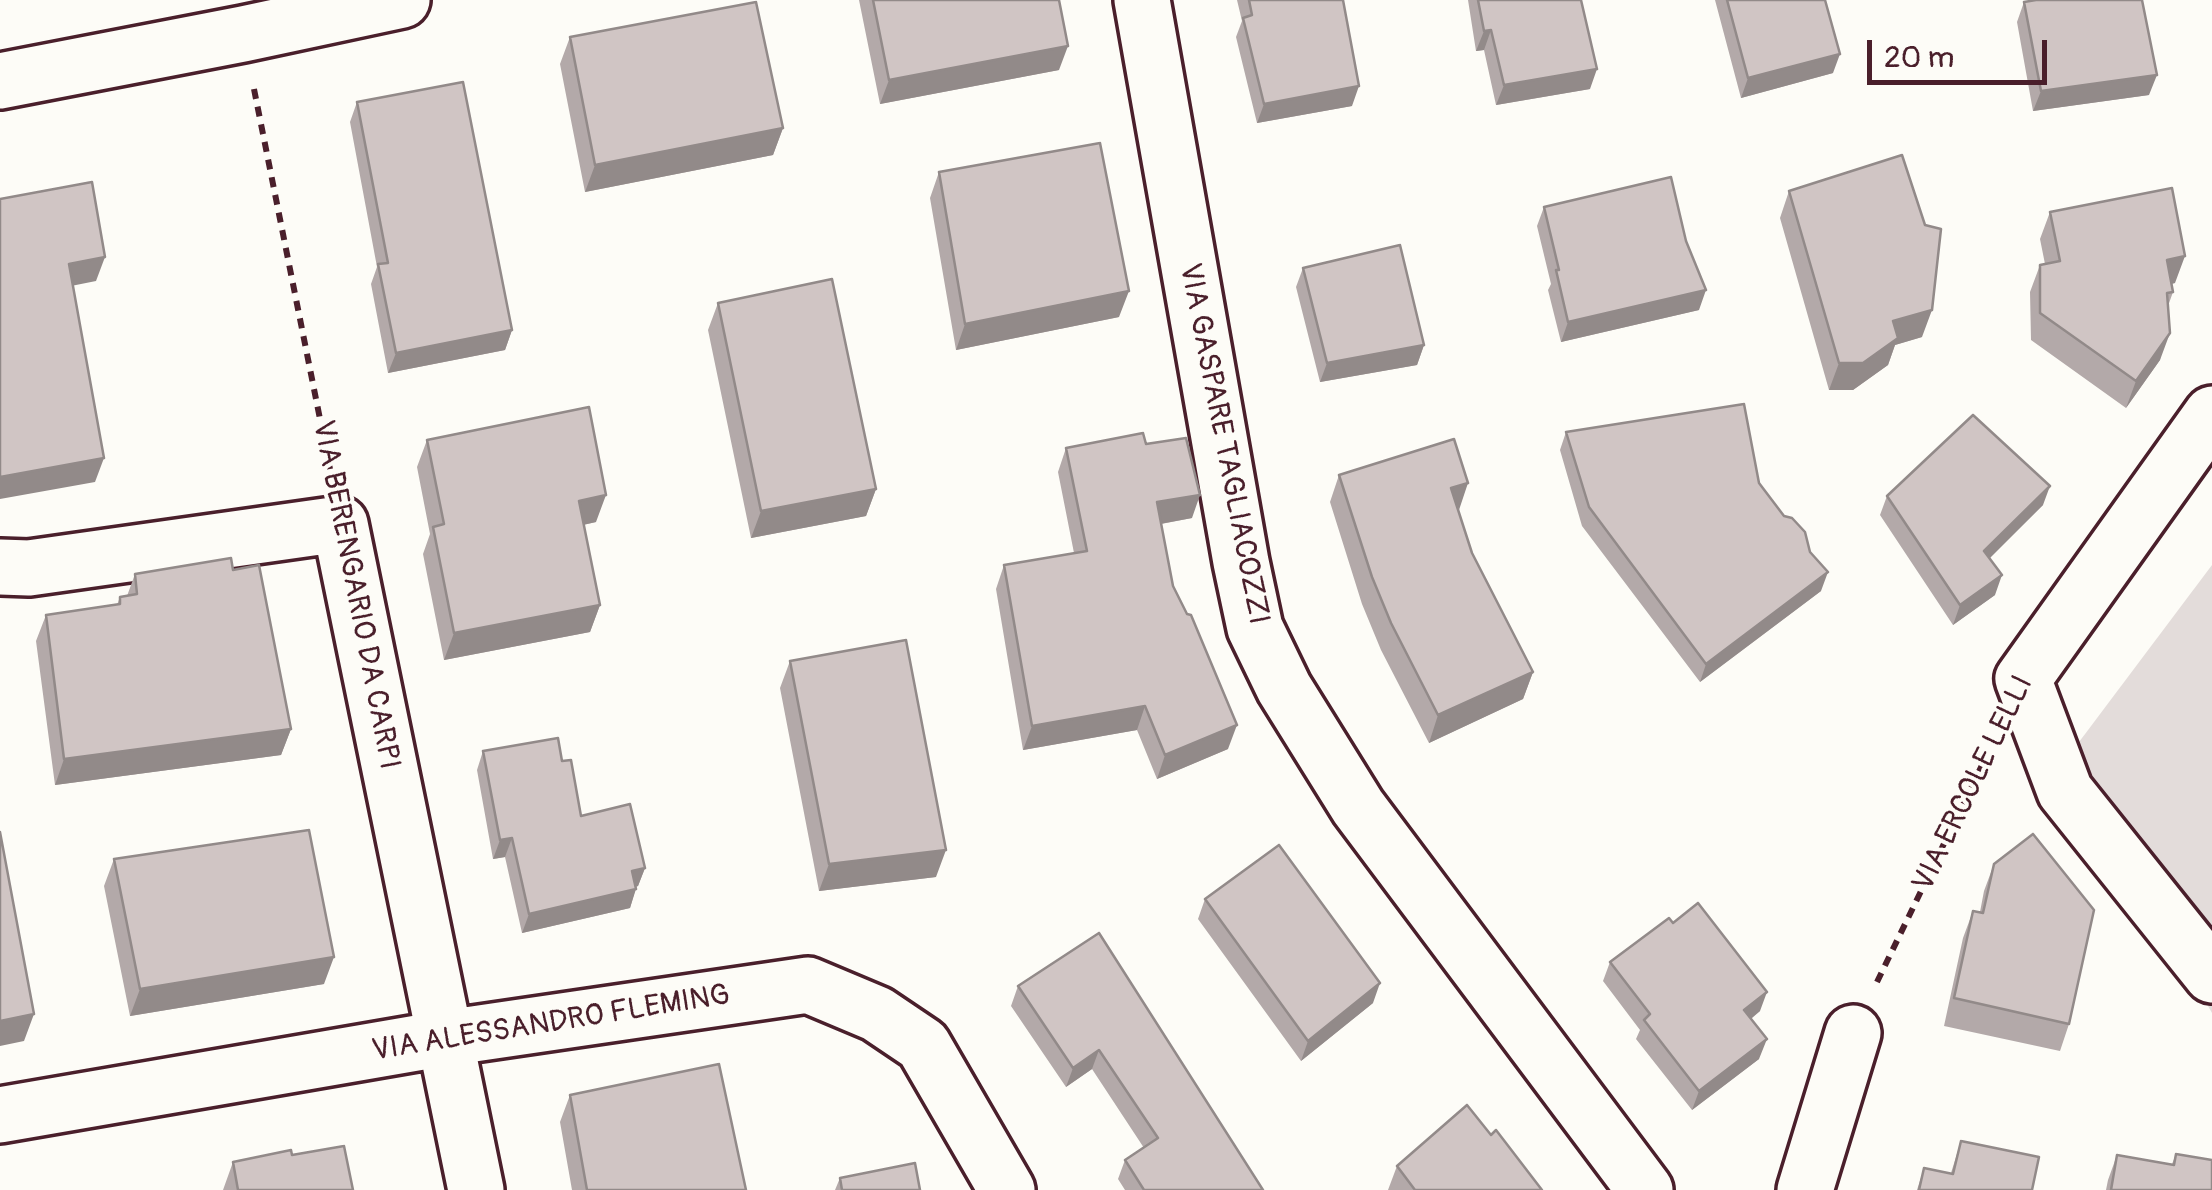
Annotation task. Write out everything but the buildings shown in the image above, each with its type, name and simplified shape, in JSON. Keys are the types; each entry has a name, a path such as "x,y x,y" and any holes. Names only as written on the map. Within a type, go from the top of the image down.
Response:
{"street":[{"path":"0,81 240,17 402,0"},
{"name":"VIA GASPARE TAGLIACOZZI","path":"1142,0 1255,628 1284,688 1358,807 1645,1190"},
{"name":"VIA ERCOLE LELLI","path":"2023,680 2212,414"},
{"path":"0,567 29,568 340,524"},
{"name":"VIA BERENGARIO DA CARPI","path":"340,524 476,1190"},
{"path":"2023,680 2065,791 2212,974"},
{"name":"VIA ALESSANDRO FLEMING","path":"0,1115 446,1038 808,985 877,1014 923,1046 1007,1190"},
{"path":"1805,1190 1852,1033"}],"path":[{"name":"VIA BERENGARIO DA CARPI","path":"240,17 340,524"},
{"name":"VIA ERCOLE LELLI","path":"1852,1033 2023,680"}],"shaded area":[{"path":"2212,565 2212,1013 2067,758"}]}
